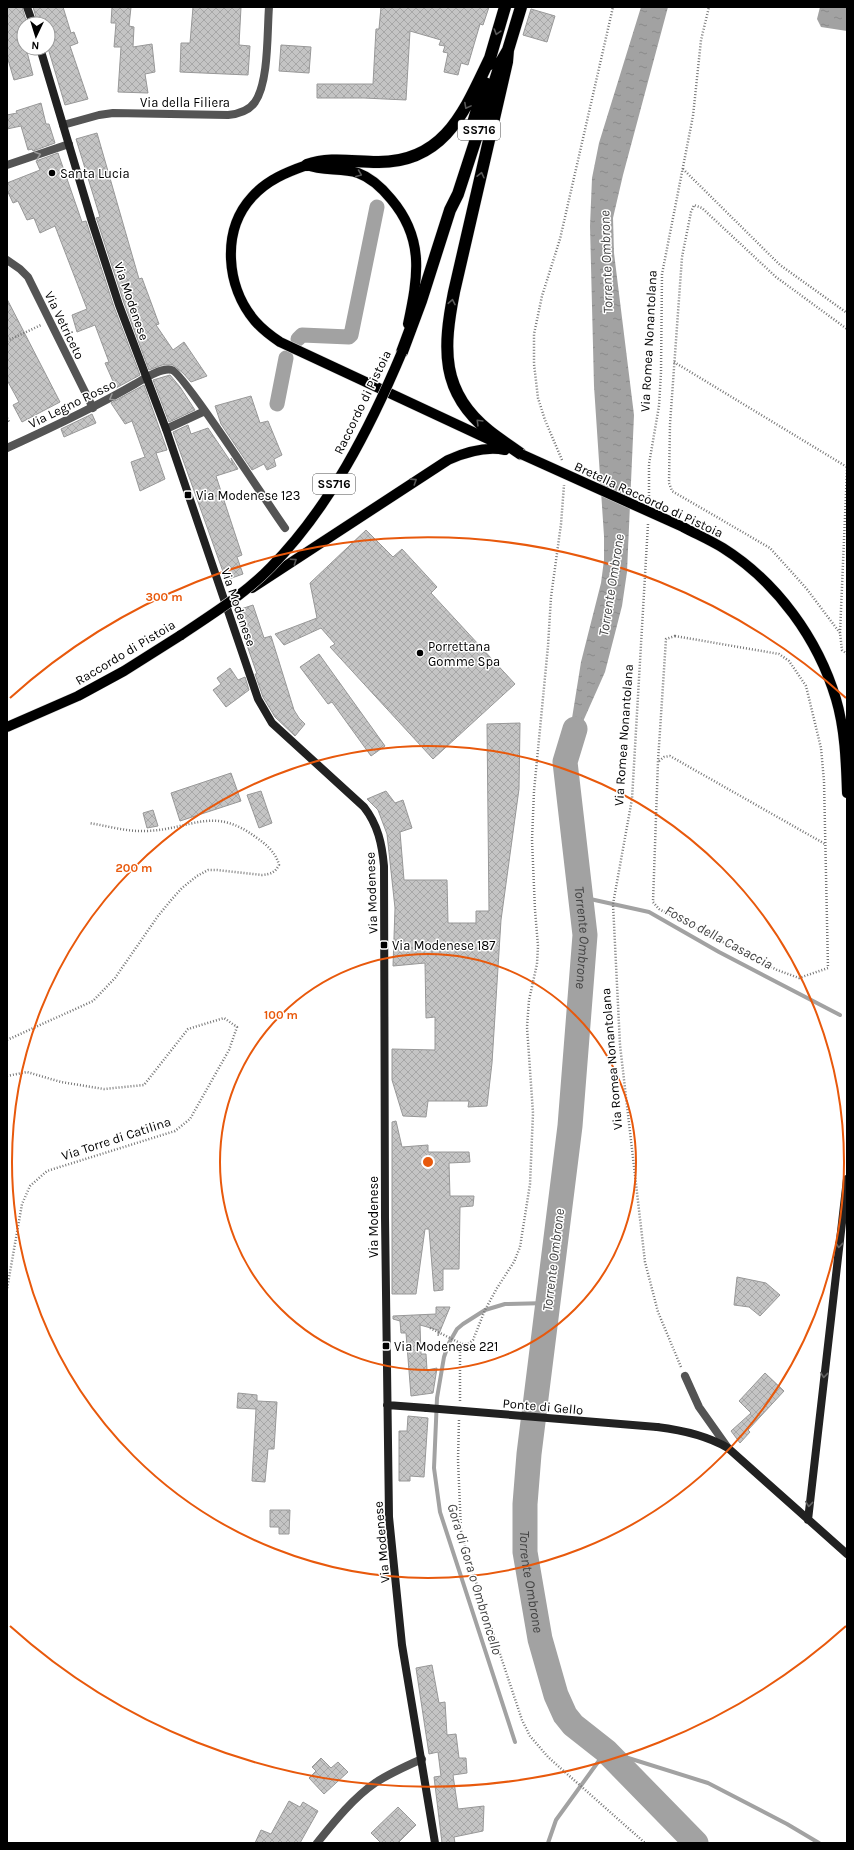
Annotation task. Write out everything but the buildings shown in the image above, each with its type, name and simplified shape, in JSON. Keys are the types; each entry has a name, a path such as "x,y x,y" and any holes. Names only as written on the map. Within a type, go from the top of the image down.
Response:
{"highway":[{"name":"Raccordo di Pistoia","path":"450,210 451,193 486,79 490,58 505,7"},
{"name":"Raccordo di Pistoia","path":"402,352 421,301 450,210 458,194 501,62 508,50 521,7"},
{"path":"508,50 507,62 454,292 447,329 446,350 447,364 453,385 466,408 489,431 521,454"},
{"path":"307,165 321,161 391,161 415,156 426,150 444,136 458,122 467,107 490,58"}],"main road":[{"path":"402,352 414,295 417,263 415,244 403,214 385,192 369,178 348,170 313,168 307,165 281,175 252,197 245,207 237,224 231,254 232,271 240,297 255,321 266,332 286,345 521,454"},
{"name":"Raccordo di Pistoia","path":"7,727 78,696 124,671 181,635 237,596 272,566 316,512 340,476 366,430 402,352"},
{"path":"237,596 263,582 440,464 468,452 496,448 521,454"},
{"name":"Bretella Raccordo di Pistoia","path":"521,454 683,527 724,548 756,574 776,593 807,634 827,675 836,700 843,737 847,793"}],"street":[{"name":"Via della Filiera","path":"63,125 106,114 228,115 250,108 258,96 263,79 269,7"},
{"name":"Via Modenese","path":"42,56 119,304 166,429 254,691 261,707 272,723 364,807 375,824 381,843 384,866 389,1517 402,1645 435,1843"},
{"path":"7,165 69,144"},
{"name":"Via Vetriceto","path":"7,260 28,277 93,408"},
{"name":"Via Legno Rosso","path":"7,448 93,408 146,378 166,370 174,371 205,411"},
{"path":"166,429 205,411 285,528"},
{"path":"808,1520 847,1179"},
{"path":"685,1376 699,1407 728,1448"},
{"name":"Ponte di Gello","path":"387,1405 657,1427 688,1432 706,1437 728,1448 847,1554"},
{"path":"318,1843 328,1829 364,1791 388,1775 422,1759"}],"path":[{"path":"563,463 561,455 545,420 538,398 534,364 534,334 542,296 560,239 613,7"},
{"name":"Via Romea Nonantolana","path":"649,503 649,464 659,406 661,372 662,274 693,116 701,40 709,7"},
{"path":"682,169 780,265 847,312"},
{"path":"840,633 806,588 770,548 672,491 669,483 674,362 682,258 691,212 694,205 702,208 776,277 847,329"},
{"path":"7,341 50,320"},
{"path":"674,362 847,467"},
{"path":"7,418 9,422 7,422"},
{"path":"847,470 840,633 842,650 847,654"},
{"path":"430,1328 460,1343 468,1344 473,1340 494,1294 514,1262 520,1247 530,1184 533,1113 528,1027 529,1000 537,964 538,946 532,840 534,791 548,646 551,597 561,524 564,483"},
{"name":"Via Romea Nonantolana","path":"648,518 632,799 613,904 620,1045 645,1262 658,1312 685,1376"},
{"path":"675,636 690,637 779,654 789,660 806,686 821,748 824,781 828,968 799,978 777,970 659,909 654,902 658,761 666,639 675,636"},
{"path":"658,761 664,757 670,756 825,844"},
{"path":"7,1040 93,1001 115,978 172,898 197,876 208,870 262,875 276,871 279,865 274,852 260,840 244,828 224,821 214,820 168,829 144,831 89,823"},
{"name":"Via Torre di Catilina","path":"7,1076 27,1072 61,1082 104,1089 144,1085 188,1029 224,1018 236,1027 229,1050 190,1119 175,1131 47,1171 30,1186 22,1204 7,1289"},
{"path":"460,1343 460,1403"},
{"path":"460,1417 458,1460 461,1531 469,1561 522,1720 530,1736 548,1757 645,1843"}],"water":[{"path":"641,7 668,7 613,218 614,253 634,415 627,572 622,606 605,672 565,762 581,662 601,583 604,560 604,536 594,386 590,226 592,178 599,143"},
{"path":"820,7 847,7 847,31 821,27 817,19"}],"waterway":[{"path":"298,339 302,335 349,337 351,335 377,207"},
{"path":"277,404 286,358"},
{"name":"Torrente Ombrone","path":"575,729 565,762 585,935 570,1126 529,1454 525,1504 525,1552 540,1639 556,1695 565,1715 573,1725 606,1751 696,1843"},
{"name":"Fosso della Casaccia","path":"581,897 649,912 719,952 840,1015"},
{"name":"Gora di Gora o Ombroncello","path":"515,1742 440,1512 434,1468 437,1398 444,1357 449,1343 457,1329 485,1310 505,1304 548,1303"},
{"path":"548,1843 556,1820 606,1751 708,1783 787,1824 819,1843"}],"place":[{"name":"Santa Lucia","path":"52,173"},
{"name":"Via Modenese 123","path":"188,495"},
{"name":"Porrettana Gomme Spa","path":"420,653"},
{"name":"Via Modenese 187","path":"384,945"},
{"name":"Via Modenese 221","path":"386,1346"}]}
